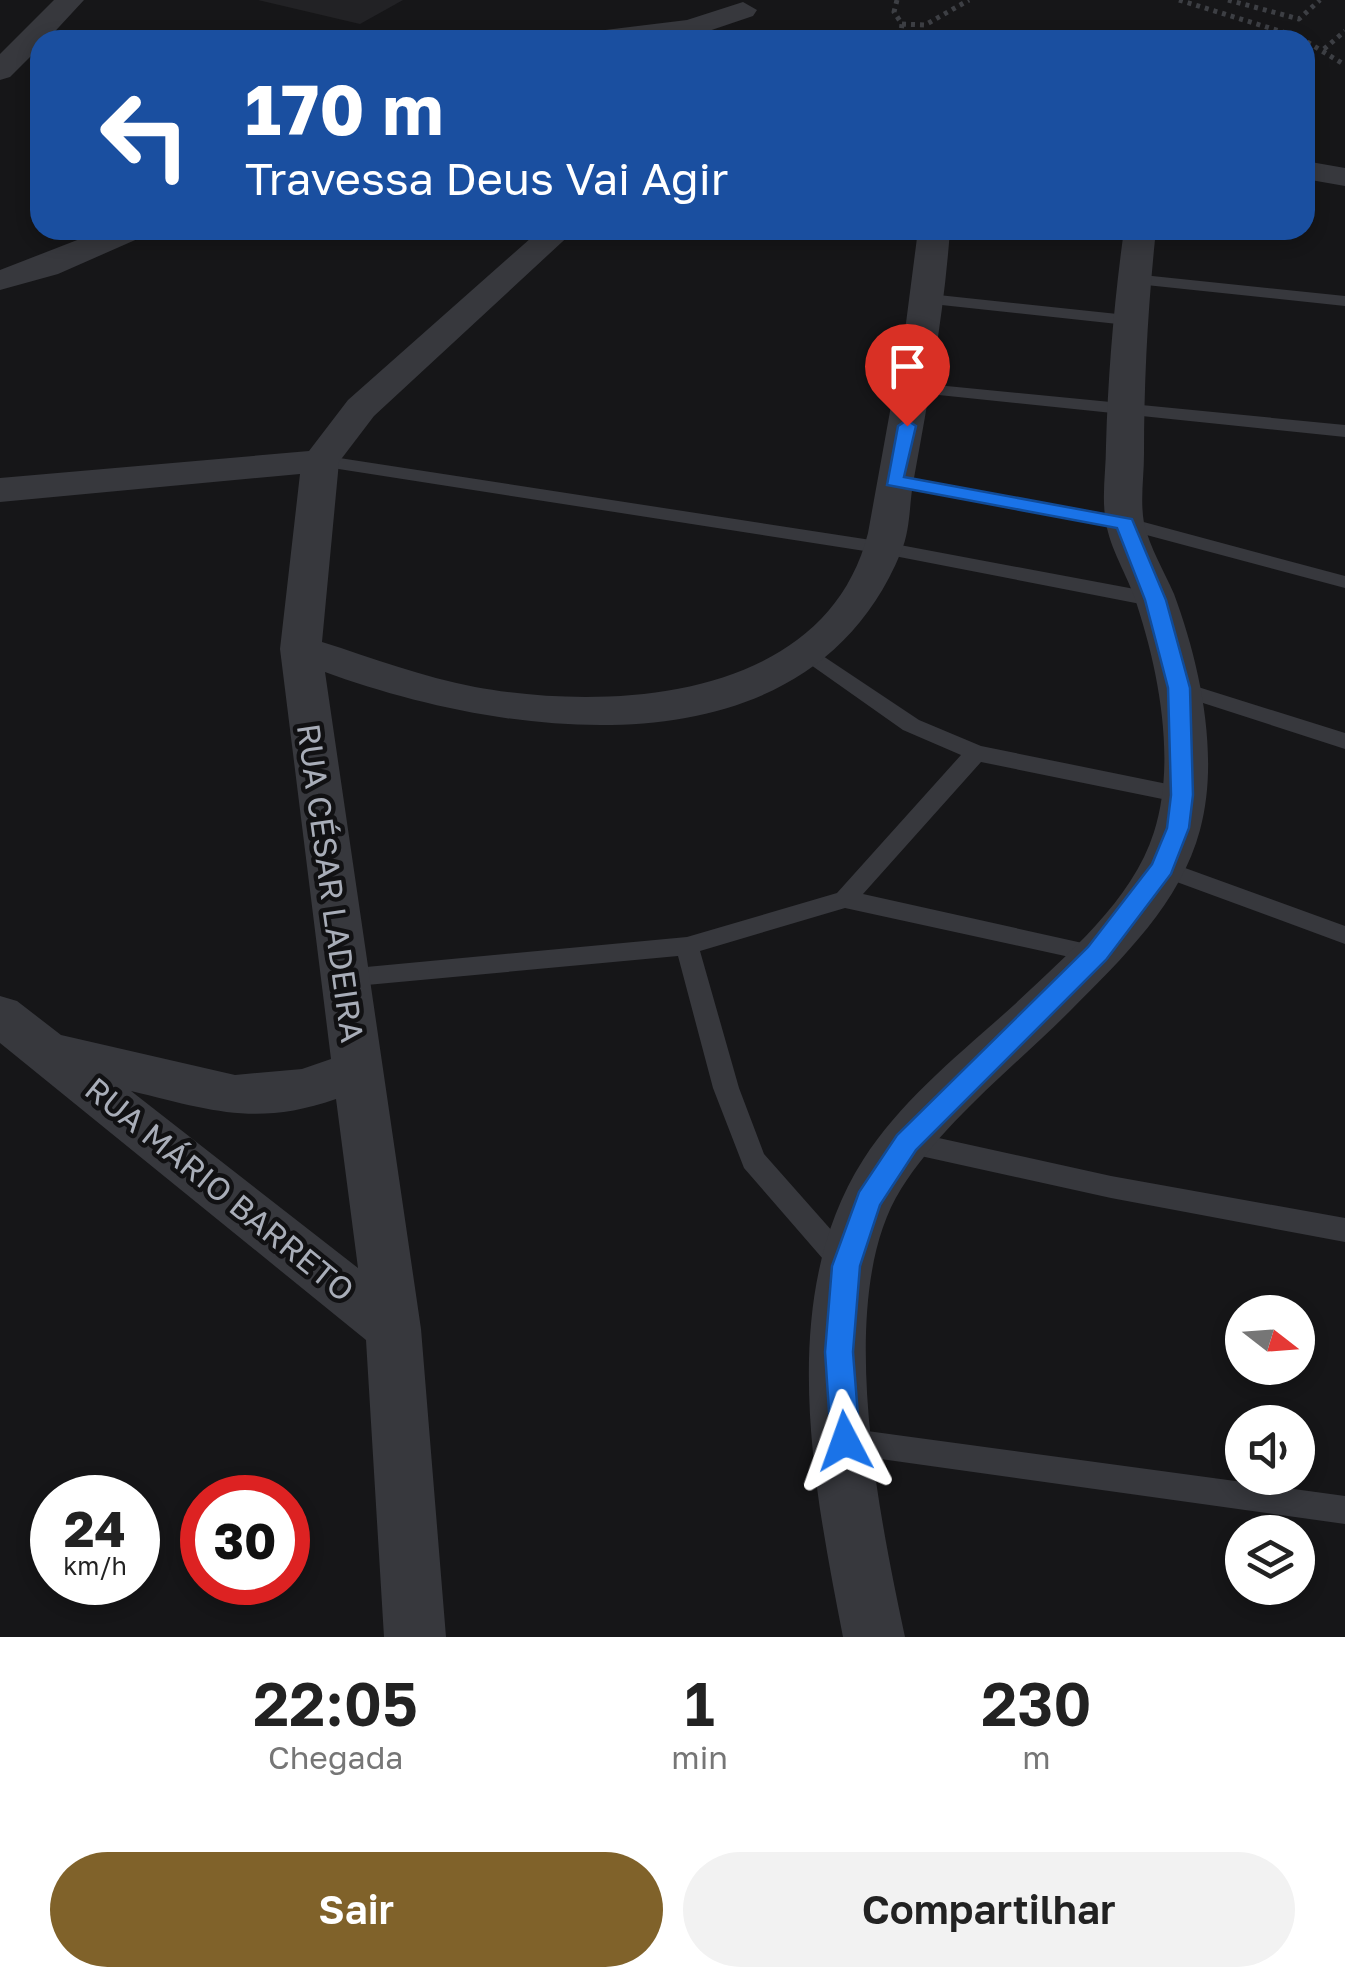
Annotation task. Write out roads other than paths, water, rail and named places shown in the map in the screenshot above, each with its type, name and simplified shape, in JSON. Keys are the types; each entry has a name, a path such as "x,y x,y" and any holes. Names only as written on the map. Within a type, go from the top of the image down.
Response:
{"street":[{"path":"40,30 70,0"},
{"path":"696,3 755,5"},
{"path":"675,30 755,5"},
{"path":"0,71 30,41"},
{"path":"1315,172 1345,176"},
{"path":"0,280 46,267 107,240"},
{"path":"0,490 320,461 361,408 548,240"},
{"path":"301,650 430,692 510,706 586,710 680,704 736,688 808,653 857,598 884,548 894,481 916,388 933,240"},
{"path":"874,1637 851,1528 839,1352 846,1266 868,1200 906,1142 1097,954 1162,868 1178,828 1182,795 1179,688 1156,600 1125,523 1125,410 1137,240"},
{"name":"RUA CÉSAR LADEIRA","path":"320,461 301,650 393,1329 415,1637"},
{"name":"RUA MÁRIO BARRETO","path":"0,1015 48,1049 393,1329"},
{"name":"RUA MÁRIO BARRETO","path":"48,1049 234,1096 302,1090 356,1071"}],"lane":[{"path":"929,299 1345,301"},
{"path":"916,388 1345,432"},
{"path":"320,461 884,548 1156,600"},
{"path":"894,481 1125,523 1345,582"},
{"path":"808,653 911,725 976,753 1182,795"},
{"path":"1179,688 1345,741"},
{"path":"845,899 976,753"},
{"path":"1162,868 1345,935"},
{"path":"345,978 687,946 845,899 1097,954"},
{"path":"687,946 726,1088 752,1160 846,1266"},
{"path":"906,1142 1345,1230"},
{"path":"845,1441 1345,1510"}]}
